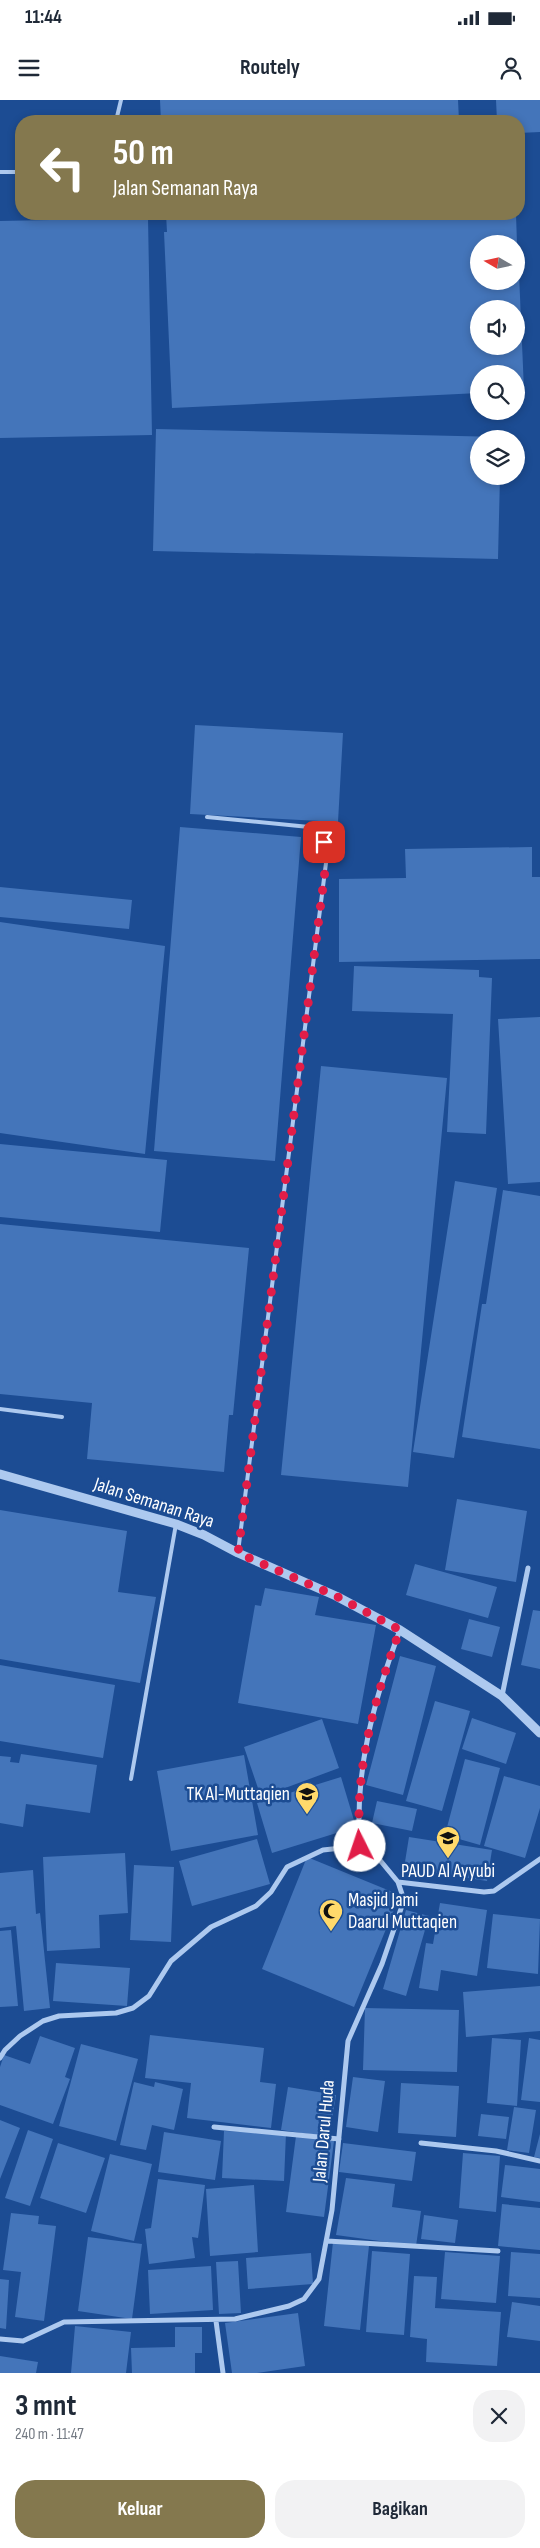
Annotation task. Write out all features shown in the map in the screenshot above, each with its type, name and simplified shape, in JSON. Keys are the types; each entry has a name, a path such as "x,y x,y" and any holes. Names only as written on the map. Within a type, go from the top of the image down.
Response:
{"street":[{"name":"Jalan Semanan Raya","path":"0,1474 176,1524 204,1534 238,1553 336,1596 400,1630 502,1696 540,1733"},
{"path":"502,1696 528,1568"},
{"path":"0,2058 4,2050 20,2036 43,2022 59,2016 116,2014 133,2008 149,1996 172,1961 211,1927 256,1906 271,1892 287,1867 323,1850 360,1846 358,1818 364,1754 387,1665 400,1630"},
{"name":"Jalan Darul Huda","path":"0,2339 23,2341 64,2322 235,2320 289,2306 304,2299 319,2279 327,2240 348,2041 382,1964 404,1900 398,1882 379,1859 360,1846"},
{"path":"398,1882 484,1892 494,1891 540,1859"},
{"path":"214,2127 339,2139"},
{"path":"421,2144 496,2150 540,2161"},
{"path":"327,2240 498,2251"},
{"path":"216,2321 224,2373"}],"lane":[{"path":"117,115 121,100"},
{"path":"0,172 15,172"},
{"path":"207,818 309,827 324,842 326,863 238,1553"},
{"path":"0,1409 62,1417"},
{"path":"131,1779 176,1524"}],"building":[{"path":"160,100 458,100 459,115 161,115"},
{"path":"496,100 540,100 540,132 525,133 525,115 497,115"},
{"path":"148,220 152,435 0,438 0,221"},
{"path":"166,220 516,220 517,235 470,235 470,290 520,290 520,300 470,300 470,355 522,355 523,365 470,365 470,393 172,408 164,232 167,232"},
{"path":"156,429 470,436 470,485 500,485 498,559 153,551"},
{"path":"195,725 343,733 338,822 190,814"},
{"path":"180,827 301,837 275,1161 154,1151"},
{"path":"532,847 532,877 540,877 540,959 339,962 339,879 406,878 405,849"},
{"path":"0,887 132,900 129,929 0,917"},
{"path":"0,922 165,946 145,1154 0,1133"},
{"path":"354,966 479,970 479,977 492,978 486,1134 447,1132 453,1014 352,1011"},
{"path":"540,1017 540,1182 508,1184 498,1019"},
{"path":"321,1066 447,1078 408,1487 281,1475"},
{"path":"0,1144 167,1160 160,1232 0,1217"},
{"path":"455,1181 497,1188 454,1458 413,1452"},
{"path":"503,1190 540,1196 540,1449 462,1437 482,1304 486,1304"},
{"path":"0,1224 249,1248 233,1415 229,1415 224,1472 87,1459 92,1403 0,1394"},
{"path":"457,1499 527,1511 516,1582 445,1570"},
{"path":"0,1510 127,1531 118,1592 156,1597 140,1683 0,1659"},
{"path":"415,1564 497,1587 488,1618 406,1595"},
{"path":"265,1588 319,1597 315,1615 376,1625 358,1724 238,1703 255,1605 261,1606"},
{"path":"533,1610 540,1611 540,1669 521,1665"},
{"path":"469,1619 500,1627 492,1657 461,1649"},
{"path":"400,1656 436,1666 403,1795 366,1785"},
{"path":"0,1665 115,1685 103,1758 0,1741"},
{"path":"435,1701 470,1711 442,1811 406,1801"},
{"path":"472,1718 516,1733 506,1764 462,1749"},
{"path":"322,1719 339,1768 261,1797 244,1747"},
{"path":"21,1754 97,1765 90,1813 26,1804 23,1827 0,1823 0,1756 11,1757 10,1762 19,1763"},
{"path":"244,1755 258,1835 171,1851 157,1771"},
{"path":"465,1759 500,1768 480,1845 445,1835"},
{"path":"504,1776 540,1786 540,1808 525,1858 484,1846"},
{"name":"TK Al-Muttaqien","path":"341,1777 356,1827 272,1853 257,1803"},
{"path":"377,1801 417,1809 412,1831 372,1823"},
{"name":"PAUD Al Ayyubi","path":"409,1837 492,1850 487,1881 404,1868"},
{"path":"257,1839 270,1884 192,1906 179,1861"},
{"path":"125,1853 128,1913 99,1915 100,1948 47,1951 43,1857"},
{"name":"Masjid Jami Daarul Muttaqien","path":"307,1857 400,1895 354,2007 262,1969"},
{"path":"134,1865 174,1867 171,1942 130,1940"},
{"path":"33,1870 36,1914 40,1913 50,2008 24,2011 16,1926 0,1928 0,1873"},
{"path":"440,1903 487,1910 477,1976 441,1970 438,1991 419,1988 426,1943 433,1944"},
{"path":"406,1910 429,1916 406,1996 383,1989"},
{"path":"493,1914 540,1919 538,1974 487,1968"},
{"path":"11,1930 18,2006 0,2007 0,1931"},
{"path":"56,1963 130,1968 127,2006 53,2001"},
{"path":"540,1986 540,2031 466,2037 463,1992"},
{"path":"365,2008 459,2010 457,2072 363,2070"},
{"path":"150,2035 264,2048 260,2082 276,2084 271,2128 187,2118 191,2083 145,2078"},
{"path":"40,2036 75,2048 65,2077 70,2079 53,2124 0,2105 0,2067 4,2055 30,2064"},
{"path":"492,2038 521,2040 517,2106 487,2103"},
{"path":"529,2038 540,2040 540,2102 521,2100"},
{"path":"81,2044 138,2059 116,2141 59,2126"},
{"path":"353,2077 385,2081 378,2132 346,2127"},
{"path":"134,2082 154,2087 155,2082 183,2089 174,2130 152,2125 146,2150 120,2145"},
{"path":"401,2083 459,2086 456,2137 398,2133"},
{"path":"288,2087 336,2095 329,2137 281,2130"},
{"path":"514,2107 536,2110 529,2153 507,2150"},
{"path":"481,2114 509,2117 506,2139 478,2136"},
{"path":"0,2120 20,2128 0,2179"},
{"path":"28,2130 53,2139 30,2206 5,2198"},
{"path":"224,2131 286,2133 284,2181 222,2178"},
{"path":"164,2132 221,2141 215,2180 158,2172"},
{"path":"540,2134 540,2158 534,2157"},
{"path":"296,2136 334,2141 324,2217 286,2212"},
{"path":"58,2143 105,2158 86,2213 40,2198"},
{"path":"343,2143 416,2152 412,2181 339,2172"},
{"path":"463,2153 500,2156 496,2212 459,2208"},
{"path":"110,2154 152,2164 134,2241 91,2231"},
{"path":"505,2165 540,2169 540,2202 501,2197"},
{"path":"346,2178 395,2184 392,2207 421,2211 416,2246 336,2235"},
{"path":"158,2179 205,2185 198,2238 192,2237 195,2258 149,2264 145,2229 151,2228"},
{"path":"254,2185 258,2252 210,2256 206,2189"},
{"path":"502,2204 540,2208 540,2250 498,2246"},
{"path":"11,2213 39,2216 38,2224 56,2226 44,2321 15,2317 21,2272 3,2270"},
{"path":"424,2215 458,2220 455,2243 421,2239"},
{"path":"88,2237 142,2244 132,2319 78,2311"},
{"path":"333,2242 369,2246 360,2330 324,2326"},
{"path":"372,2251 410,2254 404,2335 366,2332"},
{"path":"445,2252 500,2256 496,2303 441,2299"},
{"path":"511,2252 540,2254 540,2298 508,2296"},
{"path":"311,2253 313,2284 248,2289 246,2258"},
{"path":"238,2261 241,2313 219,2314 216,2262"},
{"path":"211,2266 213,2310 150,2314 148,2270"},
{"path":"414,2276 437,2277 435,2308 501,2312 497,2366 426,2362 427,2339 410,2337"},
{"path":"0,2279 9,2280 6,2329 0,2328"},
{"path":"512,2302 540,2306 540,2341 507,2337"},
{"path":"298,2313 305,2366 257,2373 232,2373 225,2323"},
{"path":"75,2326 131,2332 126,2373 71,2373"},
{"path":"175,2327 202,2327 202,2353 195,2353 195,2373 132,2373 131,2348 175,2347"},
{"path":"0,2356 38,2362 36,2373 0,2373"}],"place":[{"name":"TK Al-Muttaqien","path":"307,1815"},
{"name":"PAUD Al Ayyubi","path":"448,1859"},
{"name":"Masjid Jami Daarul Muttaqien","path":"331,1932"}],"route":[{"path":"324,842 326,863 238,1553 336,1596 400,1630 387,1665 364,1754 358,1818 360,1846"}]}
